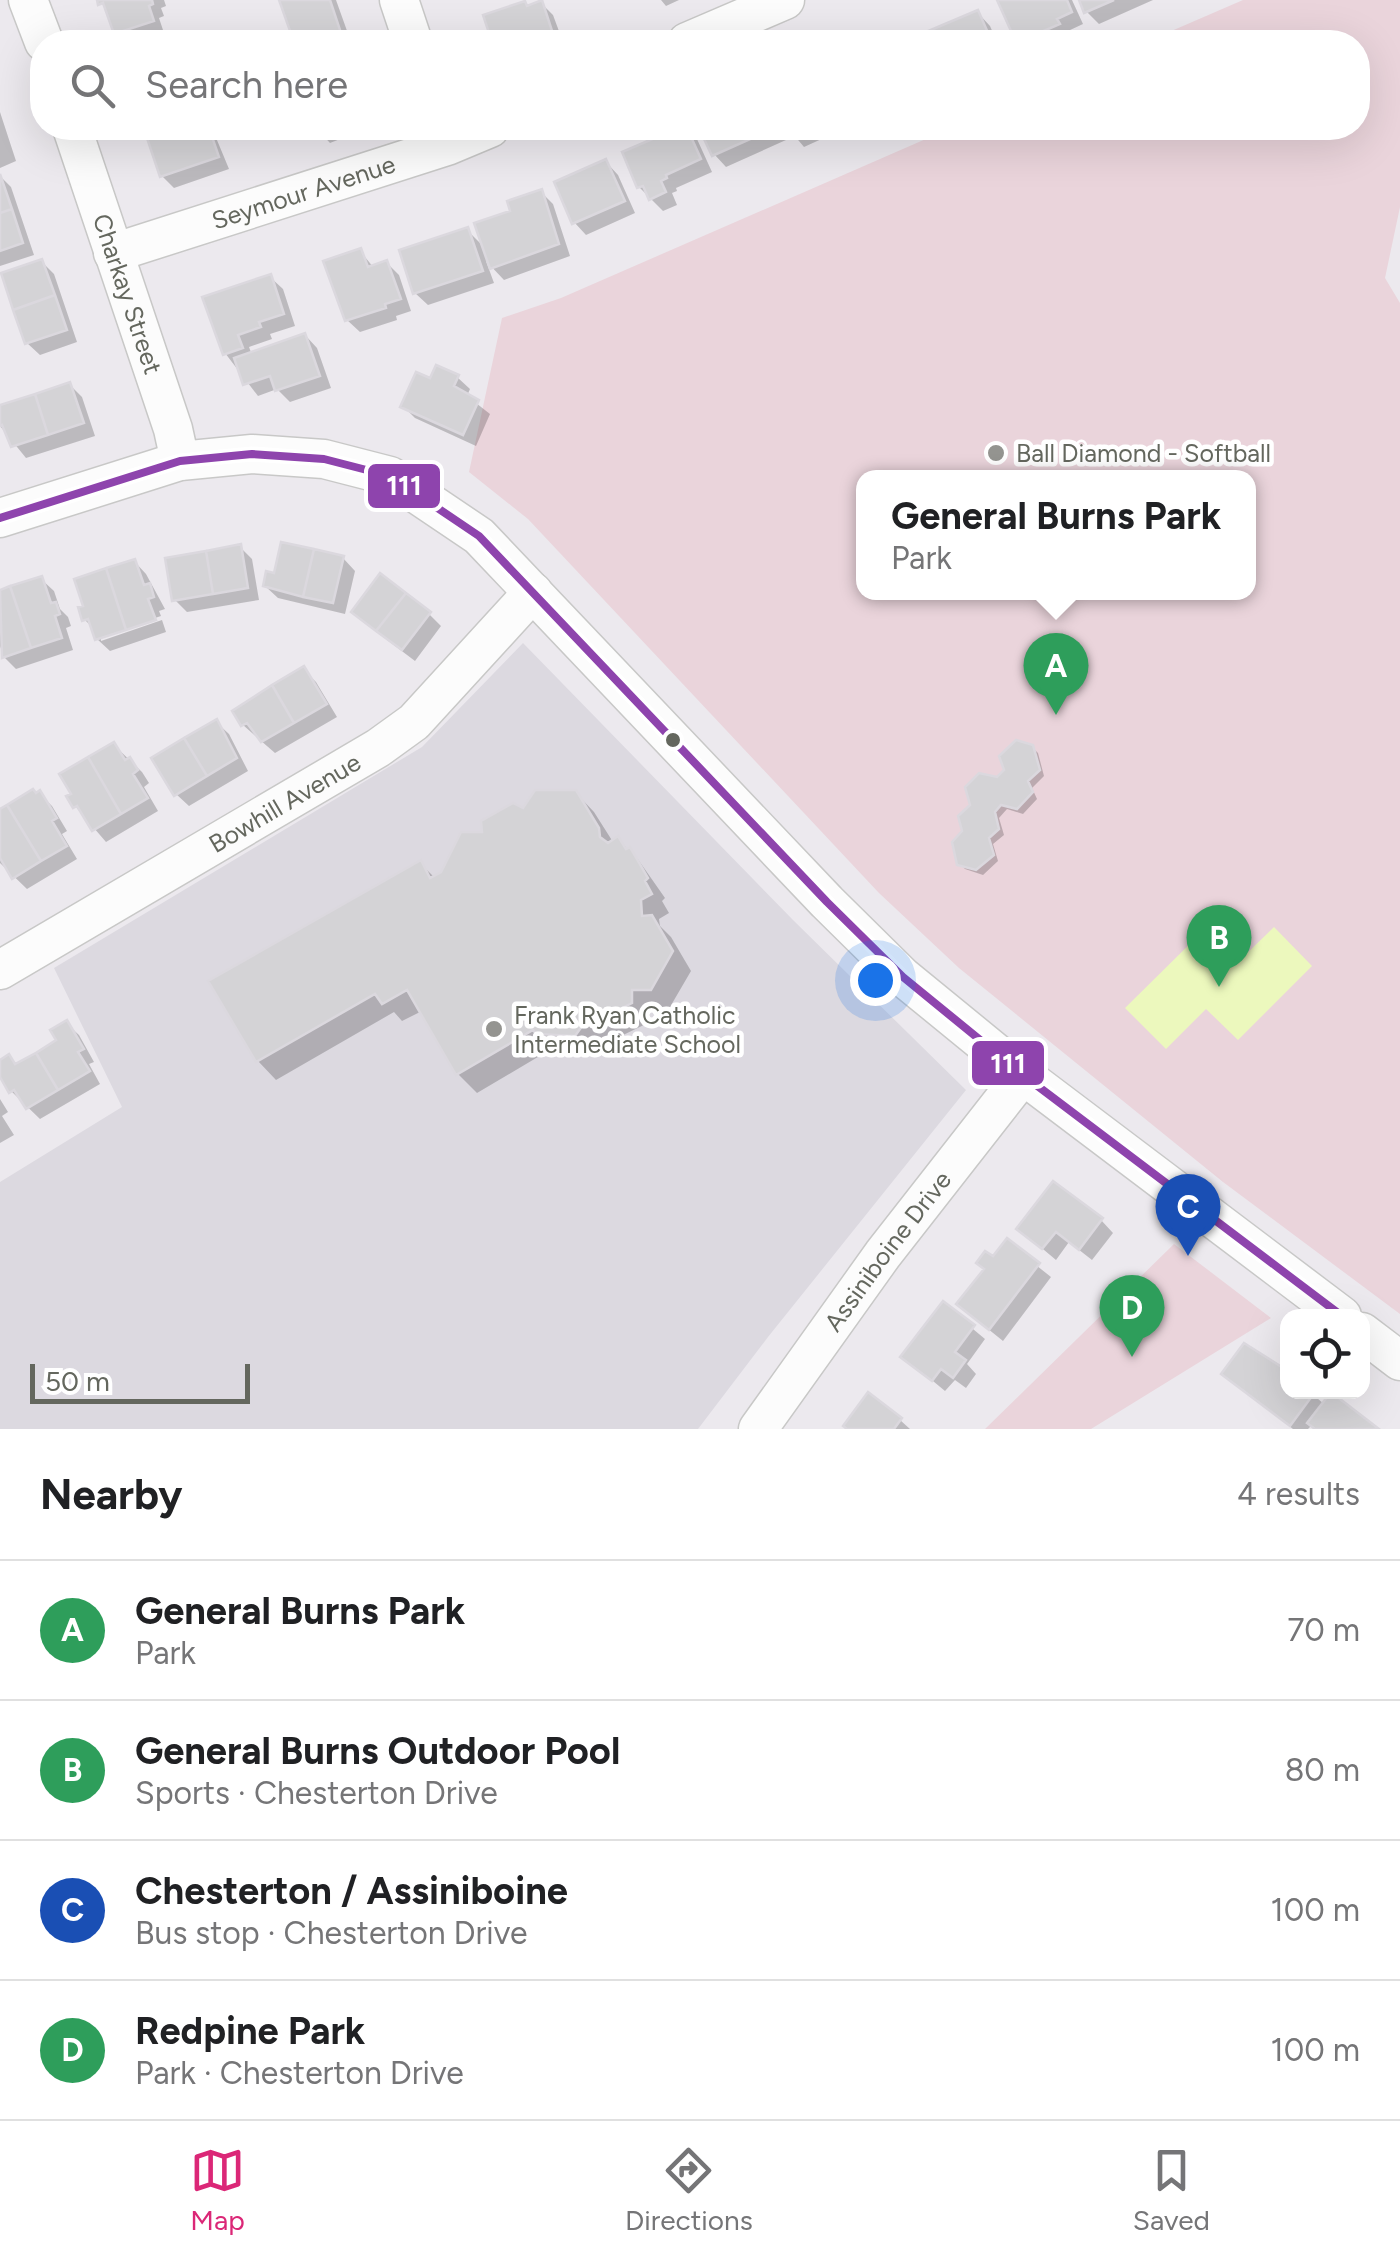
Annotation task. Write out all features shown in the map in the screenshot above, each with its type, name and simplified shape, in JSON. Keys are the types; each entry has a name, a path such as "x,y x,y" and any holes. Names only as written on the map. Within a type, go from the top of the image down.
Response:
{"street":[{"path":"28,0 39,30"},
{"path":"399,0 409,30"},
{"path":"715,30 785,0"},
{"name":"Charkay Street","path":"76,140 173,429 180,461"},
{"name":"Seymour Avenue","path":"113,252 435,140"},
{"path":"0,518 180,461 252,454 324,459 390,476 479,536 903,977 1023,1074 1333,1309"},
{"name":"Bowhill Avenue","path":"0,970 378,748 414,722 534,592"},
{"name":"Assiniboine Drive","path":"758,1429 883,1254 1023,1074"},
{"path":"1370,1338 1400,1362"}],"shaded area":[{"path":"1243,0 1400,0 1400,207 1385,278 1400,303 1400,1314 1223,1182 959,968 879,893 528,519 469,472 502,318 561,298 923,140 1370,140 1370,30 1174,30"},
{"name":"Frank Ryan Catholic Intermediate School","path":"523,643 793,920 966,1090 698,1429 0,1429 0,1182 122,1107 54,968 422,747"},
{"path":"1274,927 1312,966 1238,1040 1206,1009 1166,1049 1125,1008 1204,930 1237,963"},
{"path":"1174,1244 1271,1318 1091,1429 985,1429"}],"building":[{"path":"97,0 152,0 149,6 154,21 113,30 103,3 98,5"},
{"path":"279,0 330,0 340,30 290,30"},
{"path":"542,0 552,30 488,30 483,15 525,1 527,6"},
{"path":"997,0 1067,0 1072,12 1057,19 1060,24 1046,30 1011,30"},
{"path":"1079,0 1114,0 1084,13"},
{"path":"978,10 987,30 931,30"},
{"path":"148,140 213,140 219,157 160,177"},
{"path":"650,140 692,140 701,159 666,175 661,181 666,192 649,200 643,186 637,188 622,152"},
{"path":"705,140 748,140 712,156"},
{"path":"606,159 625,201 572,224 554,182"},
{"path":"0,174 12,209 0,213"},
{"path":"542,189 559,244 490,269 474,223 510,211 507,201"},
{"path":"12,209 23,243 0,251 0,213"},
{"path":"468,227 483,271 413,294 399,250"},
{"path":"361,248 368,267 387,260 401,299 345,321 323,261"},
{"path":"42,259 55,295 13,310 1,273"},
{"path":"271,274 284,314 259,322 261,327 238,335 243,348 223,355 202,297"},
{"path":"55,295 67,330 25,344 13,310"},
{"path":"305,333 320,376 275,391 270,376 243,385 234,358"},
{"path":"436,365 459,375 454,386 479,400 463,435 400,407 416,372 430,378"},
{"path":"70,382 84,423 48,435 35,394"},
{"path":"35,394 48,435 11,447 0,426 0,405"},
{"path":"281,542 314,549 303,597 263,586 266,571 274,573"},
{"path":"241,544 248,588 213,594 206,551"},
{"path":"314,549 344,556 333,603 303,597"},
{"path":"206,551 213,594 172,601 165,558"},
{"path":"135,559 144,585 150,583 154,597 148,599 156,620 126,630 106,568"},
{"path":"106,568 126,630 95,640 88,619 82,621 78,607 83,606 74,579"},
{"path":"380,573 406,593 376,631 351,612"},
{"path":"42,576 51,603 56,602 60,614 55,616 62,638 31,648 10,586"},
{"path":"10,586 31,648 2,658 0,590"},
{"path":"406,593 431,612 402,650 376,631"},
{"path":"304,666 327,704 294,723 272,685"},
{"path":"272,685 294,723 261,742 247,723 241,726 232,711"},
{"path":"217,719 237,758 207,776 184,738"},
{"path":"184,738 207,776 174,796 151,758"},
{"path":"1016,740 1033,745 1040,770 1028,781 1033,792 1017,809 1001,805 995,812 999,829 989,838 994,855 976,870 957,865 952,842 962,831 958,816 970,805 965,787 979,773 997,777 1004,770 999,756"},
{"path":"114,742 125,760 130,757 138,770 133,774 148,798 121,814 88,757"},
{"path":"88,757 121,814 92,831 66,796 71,794 59,774"},
{"path":"33,789 36,793 40,790 57,818 52,821 67,846 41,861 7,805"},
{"path":"535,790 576,790 599,828 600,837 608,843 618,836 626,849 630,847 648,878 645,881 652,894 641,900 642,916 652,915 673,951 651,990 632,990 632,1003 599,1020 590,1015 575,1036 536,1034 533,1030 456,1075 407,990 382,1004 375,994 256,1062 208,981 421,860 430,878 441,872 461,832 482,832 481,821 513,803 523,808"},
{"path":"7,805 41,861 12,879 0,858 0,809"},
{"path":"67,1020 84,1049 78,1052 90,1071 58,1090 36,1053 56,1040 50,1030"},
{"path":"36,1053 58,1090 26,1109 14,1090 9,1093 0,1077 0,1060 9,1054 15,1064"},
{"path":"1053,1181 1103,1218 1079,1250 1056,1232 1042,1249 1016,1229"},
{"path":"1007,1238 1040,1263 989,1330 956,1304 984,1269 976,1263 985,1251 993,1256"},
{"path":"943,1301 975,1325 955,1352 966,1360 953,1378 941,1369 932,1381 900,1357"},
{"path":"1244,1343 1280,1366 1280,1399 1310,1399 1290,1426 1221,1374"},
{"path":"868,1392 902,1418 894,1429 843,1426"},
{"path":"1326,1399 1340,1399 1379,1429 1315,1429 1307,1423"}],"transit line":[{"name":"111","path":"0,518 180,461 252,454 324,459 390,476 479,536 903,977 1023,1075 1333,1309"}],"place":[{"name":"Ball Diamond - Softball","path":"996,453"},
{"name":"General Burns Park","path":"1056,715"},
{"name":"General Burns Outdoor Pool","path":"1219,987"},
{"name":"Frank Ryan Catholic Intermediate School","path":"494,1029"},
{"name":"Chesterton / Assiniboine","path":"1188,1256"},
{"name":"Redpine Park","path":"1132,1357"}]}
